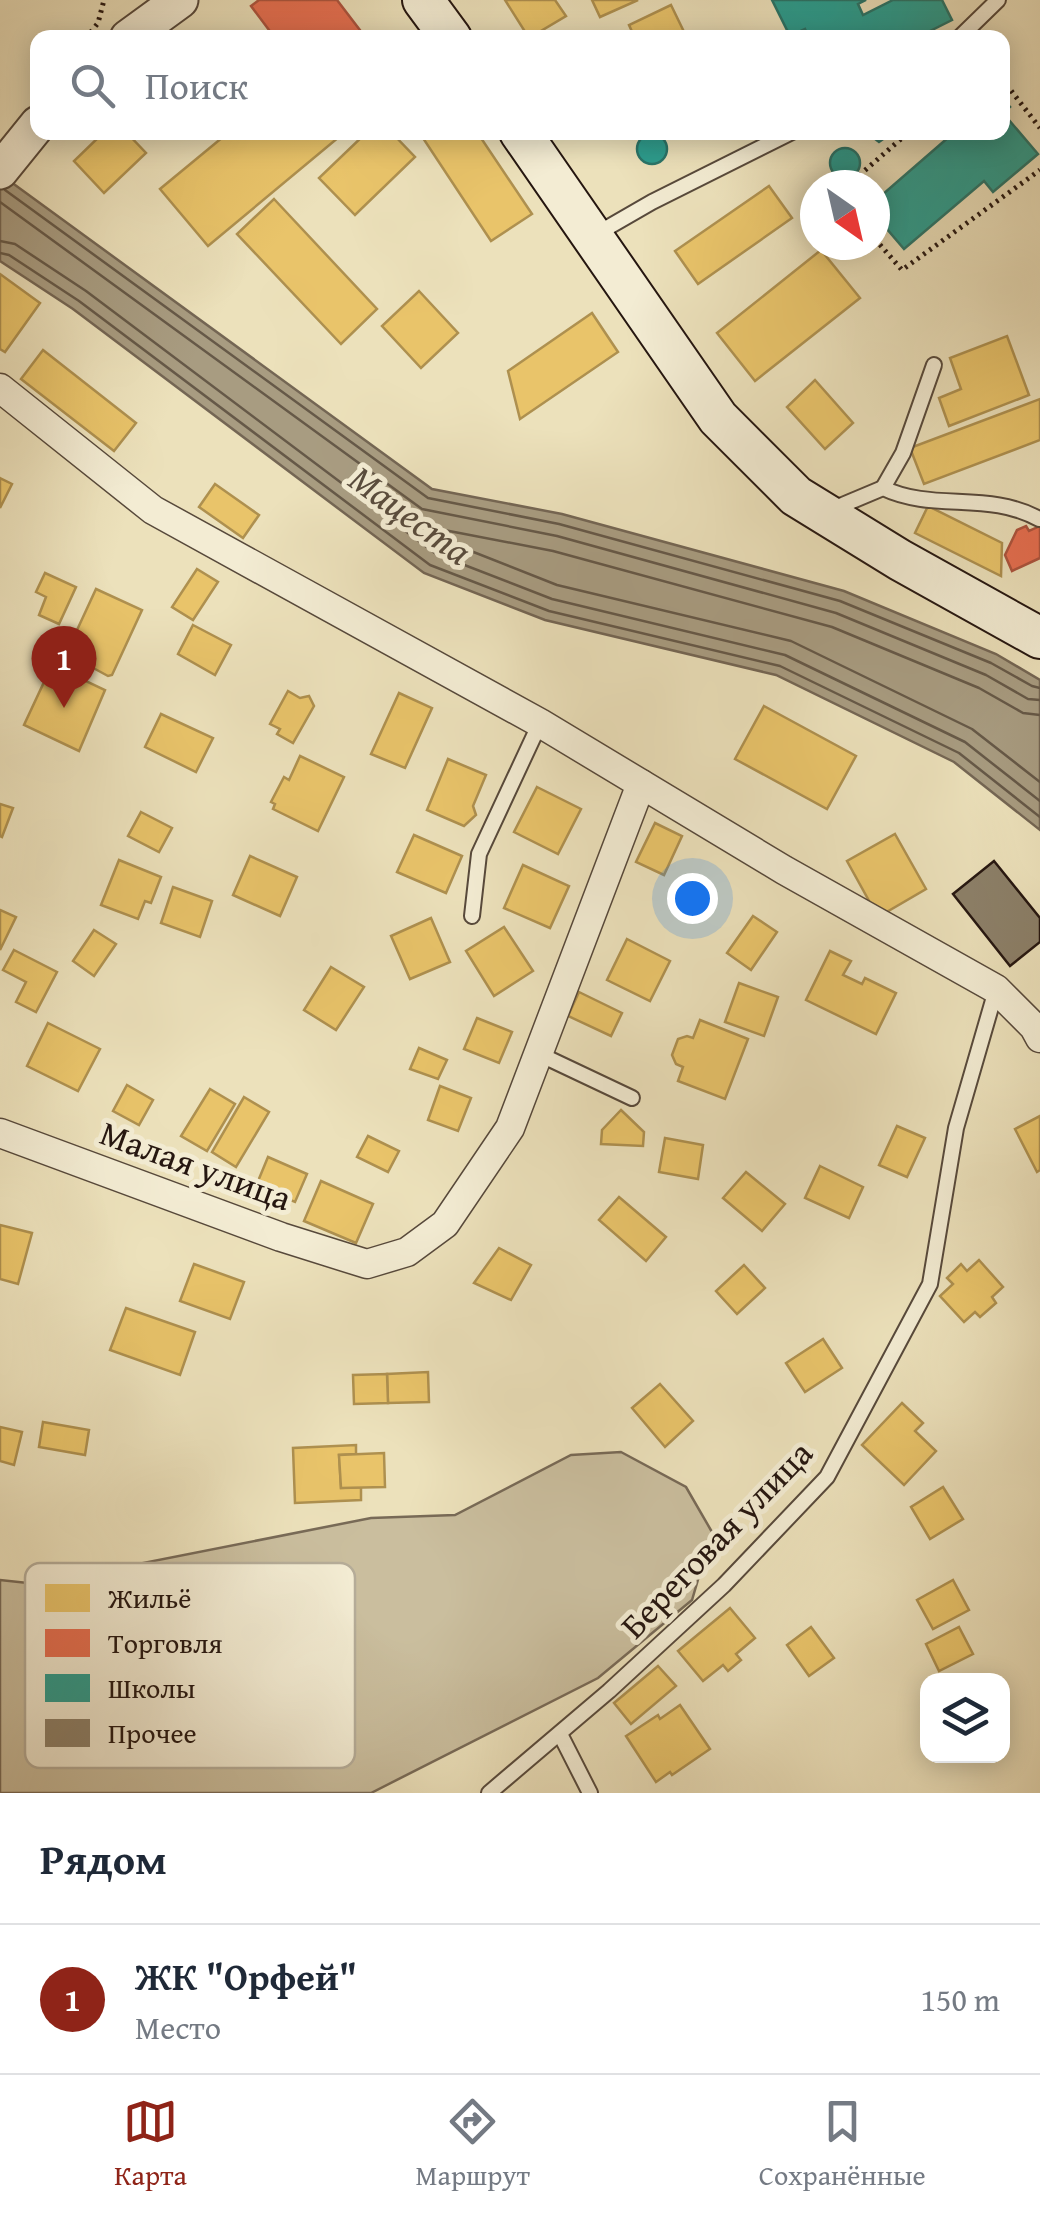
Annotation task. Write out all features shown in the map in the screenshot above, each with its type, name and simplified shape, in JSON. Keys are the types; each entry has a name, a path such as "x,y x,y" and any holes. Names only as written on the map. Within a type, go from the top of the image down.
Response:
{"main road":[{"path":"422,0 445,30"},
{"path":"526,140 718,418 796,496 1034,628"}],"street":[{"path":"139,30 180,0"},
{"path":"0,171 30,134"},
{"path":"0,388 153,510 540,723 784,870 996,990 1040,1038"},
{"path":"539,1054 640,784"},
{"name":"Малая улица","path":"0,1133 281,1237 367,1264 407,1252 445,1224 510,1128 539,1054"}],"lane":[{"path":"966,30 998,0"},
{"path":"592,236 776,140"},
{"path":"824,514 883,488 903,453 934,364"},
{"path":"883,488 915,500 989,501 1039,518"},
{"path":"472,916 479,854 540,723"},
{"name":"Береговая улица","path":"489,1793 560,1734 724,1584 827,1477 930,1284 956,1128 996,990"},
{"path":"539,1054 632,1098"},
{"path":"560,1734 590,1793"}],"path":[{"path":"92,30 104,0"},
{"path":"1010,89 1040,128"},
{"path":"865,170 900,140"},
{"path":"890,256 902,270 1040,170"}],"shaded area":[{"path":"621,1452 686,1487 712,1532 692,1600 598,1678 371,1793 0,1793 0,1580 25,1583 25,1768 355,1768 355,1563 143,1563 371,1518 455,1515 571,1455"}],"water":[{"name":"Мацеста","path":"0,174 432,489 562,514 844,591 996,654 1040,680 1040,830 954,762 776,675 545,620 424,573 73,309 0,261"}],"building: Жильё":[{"path":"505,0 555,0 566,16 542,30 524,30"},
{"path":"592,0 638,0 600,17"},
{"path":"671,5 683,30 631,30 629,25"},
{"path":"96,140 134,140 146,153 104,193 74,161"},
{"path":"219,140 335,140 208,246 160,189"},
{"path":"359,140 399,140 415,157 355,215 319,178"},
{"path":"424,140 482,140 532,214 491,241"},
{"path":"769,186 792,218 698,284 675,251"},
{"path":"274,199 377,309 341,344 237,234"},
{"path":"808,260 829,260 860,298 755,381 717,333"},
{"path":"0,274 40,303 5,352 0,349"},
{"path":"419,291 458,333 421,368 382,326"},
{"path":"592,313 618,352 520,419 508,371"},
{"path":"1007,336 1029,395 949,426 939,398 961,389 950,358"},
{"path":"43,350 136,423 114,451 21,379"},
{"path":"815,380 853,423 825,449 787,407"},
{"path":"1040,399 1040,440 924,484 910,448"},
{"path":"0,478 12,484 0,508"},
{"path":"215,484 259,515 243,538 199,507"},
{"path":"928,506 1002,543 1001,576 915,533"},
{"path":"197,569 218,582 193,620 172,607"},
{"path":"45,573 76,587 59,624 39,615 46,597 36,592"},
{"path":"96,589 142,610 112,675 108,676 75,658 71,643"},
{"path":"193,625 231,645 215,675 178,654"},
{"path":"52,665 105,690 79,751 24,725"},
{"path":"288,691 300,698 309,696 314,706 293,743 277,734 280,729 270,724"},
{"path":"399,693 432,708 405,768 371,754"},
{"path":"764,706 856,756 827,809 735,759"},
{"path":"161,714 213,738 196,772 145,747"},
{"path":"300,756 344,777 318,831 273,809 275,804 271,802 284,777 289,780"},
{"path":"448,759 486,775 473,806 476,815 464,826 427,810"},
{"path":"537,787 581,809 558,854 514,832"},
{"path":"0,804 13,808 2,837 0,836"},
{"path":"141,812 172,828 159,852 128,836"},
{"path":"655,823 682,836 664,875 636,862"},
{"path":"895,834 926,889 878,917 847,861"},
{"path":"414,835 462,856 446,893 397,872"},
{"path":"250,856 297,877 280,916 233,895"},
{"path":"119,860 161,877 151,903 145,901 138,919 101,905"},
{"path":"523,865 569,886 550,928 504,908"},
{"path":"173,887 212,901 200,937 161,923"},
{"path":"0,910 16,917 0,950"},
{"path":"753,916 777,932 751,970 727,953"},
{"path":"431,918 450,962 410,979 391,936"},
{"path":"504,927 533,971 494,996 466,951"},
{"path":"94,930 116,944 94,976 73,961"},
{"path":"627,939 670,961 650,1001 607,980"},
{"path":"14,950 57,972 36,1012 16,1002 26,982 3,970"},
{"path":"830,951 851,961 843,975 862,984 865,978 896,993 876,1034 806,1000"},
{"path":"331,967 364,987 336,1030 304,1010"},
{"path":"739,983 778,997 764,1036 725,1022"},
{"path":"579,992 622,1013 611,1036 568,1016"},
{"path":"477,1018 512,1032 499,1063 464,1049"},
{"path":"700,1020 748,1039 725,1099 678,1081 683,1067 676,1064 672,1055 678,1039 693,1038"},
{"path":"48,1023 100,1049 78,1091 27,1066"},
{"path":"419,1048 447,1060 438,1079 410,1069"},
{"path":"127,1085 153,1100 139,1125 113,1111"},
{"path":"440,1086 471,1098 458,1131 428,1120"},
{"path":"210,1089 235,1104 207,1151 181,1136"},
{"path":"244,1097 269,1112 236,1167 212,1152"},
{"path":"621,1110 644,1132 643,1146 601,1144 602,1130"},
{"path":"1040,1116 1040,1170 1037,1172 1015,1129"},
{"path":"897,1126 925,1138 907,1177 879,1165"},
{"path":"368,1136 399,1151 388,1172 357,1157"},
{"path":"665,1138 703,1145 698,1179 659,1172"},
{"path":"268,1157 307,1174 295,1202 256,1186"},
{"path":"820,1166 863,1187 849,1218 805,1198"},
{"path":"746,1172 785,1204 762,1231 723,1198"},
{"path":"321,1181 373,1204 356,1243 304,1221"},
{"path":"619,1197 666,1237 646,1261 599,1220"},
{"path":"0,1225 32,1233 18,1284 0,1279"},
{"path":"499,1248 531,1265 511,1300 474,1283"},
{"path":"979,1260 1003,1287 992,1297 996,1303 980,1317 975,1312 964,1322 940,1296 953,1284 947,1278 961,1264 967,1271"},
{"path":"194,1264 244,1282 230,1319 180,1301"},
{"path":"744,1265 765,1288 737,1314 716,1291"},
{"path":"126,1308 195,1332 180,1375 110,1350"},
{"path":"823,1339 842,1368 805,1392 786,1363"},
{"path":"428,1372 429,1402 388,1403 387,1374"},
{"path":"387,1374 388,1403 354,1404 353,1375"},
{"path":"660,1384 693,1421 665,1447 632,1408"},
{"path":"902,1403 923,1423 915,1431 936,1451 904,1485 862,1445"},
{"path":"43,1422 89,1430 85,1455 39,1447"},
{"path":"0,1427 22,1432 14,1465 0,1461"},
{"path":"356,1445 356,1454 339,1455 341,1488 361,1487 361,1500 295,1503 293,1448"},
{"path":"384,1453 385,1487 341,1488 339,1455"},
{"path":"943,1487 963,1519 930,1539 911,1507"},
{"path":"953,1580 969,1610 933,1629 917,1600"},
{"path":"730,1608 755,1638 736,1654 741,1660 728,1671 723,1665 703,1681 678,1651"},
{"path":"811,1627 834,1658 809,1676 787,1645"},
{"path":"959,1627 973,1654 939,1671 926,1644"},
{"path":"658,1666 676,1686 631,1724 614,1703"},
{"path":"680,1705 710,1749 656,1782 626,1736"}],"building: Торговля":[{"path":"259,0 337,0 360,30 269,30 251,6"},
{"path":"1026,526 1029,531 1040,526 1040,558 1012,571 1005,555 1017,530"}],"building: Школы":[{"path":"772,0 866,0 858,4 863,15 893,0 942,0 952,20 932,30 787,30"},
{"path":"1010,121 1038,154 993,192 984,181 904,249 890,233 890,188 945,140 1010,140"},
{"path":"640,140 666,143 666,155 658,163 646,163 638,155"},
{"path":"839,149 851,149 859,157 858,170 831,169 831,157"}],"building: Прочее":[{"path":"994,861 1040,918 1040,942 1010,966 953,894"}],"place":[{"name":"ЖК \"Орфей\"","path":"64,708"}]}
